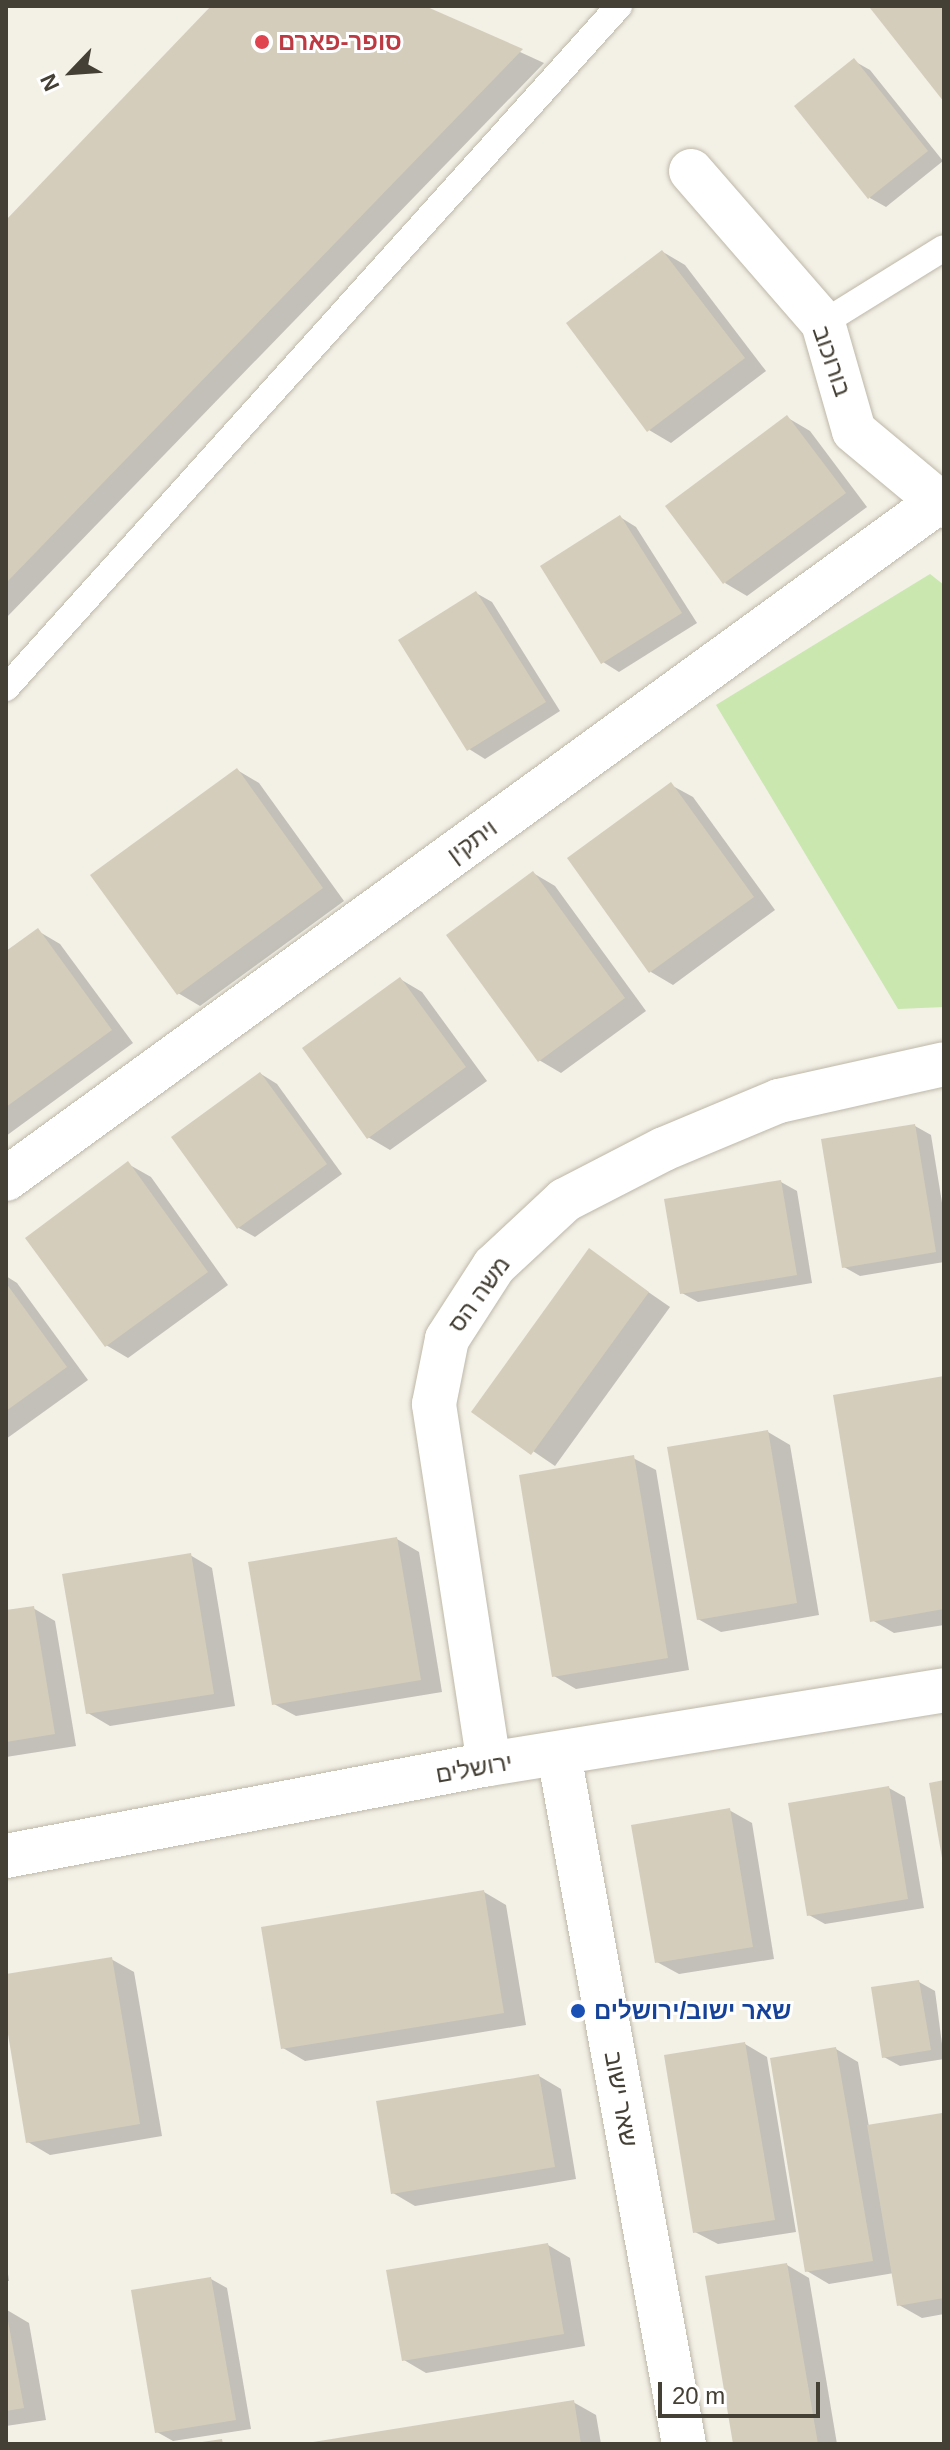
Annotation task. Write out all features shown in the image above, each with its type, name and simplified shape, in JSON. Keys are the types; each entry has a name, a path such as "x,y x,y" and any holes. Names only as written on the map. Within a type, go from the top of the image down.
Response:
{"street":[{"name":"בורוכוב","path":"691,171 823,323 854,431 941,504"},
{"name":"ויתקין","path":"6,1179 941,504"},
{"name":"משה הס","path":"489,1764 434,1404 447,1339 494,1266 565,1200 664,1149 779,1101 944,1064"},
{"name":"ירושלים","path":"6,1856 489,1764 944,1690"},
{"name":"שאר ישוב","path":"559,1755 684,2444"}],"lane":[{"path":"6,688 619,6"},
{"path":"823,323 944,248"}],"green space":[{"path":"930,574 944,585 944,1007 898,1009 716,705"}],"building":[{"path":"211,6 425,6 523,49 6,583 6,220"},
{"path":"944,6 944,102 870,8"},
{"path":"854,58 928,151 868,199 794,106"},
{"path":"662,250 745,358 647,432 566,323"},
{"path":"787,415 846,493 723,584 665,506"},
{"path":"620,515 682,613 601,664 540,566"},
{"path":"476,591 546,702 467,751 398,640"},
{"path":"237,768 323,888 177,995 90,875"},
{"path":"671,782 754,897 649,973 567,858"},
{"path":"533,871 625,998 538,1062 446,935"},
{"path":"38,928 112,1030 6,1107 6,951"},
{"path":"400,977 466,1067 367,1139 302,1048"},
{"path":"260,1072 327,1164 237,1229 171,1137"},
{"path":"915,1124 936,1252 842,1268 821,1139"},
{"path":"128,1161 208,1272 105,1347 25,1238"},
{"path":"781,1180 797,1275 680,1294 664,1199"},
{"path":"589,1248 649,1292 531,1455 471,1412"},
{"path":"6,1283 67,1367 6,1411"},
{"path":"944,1376 944,1609 870,1622 833,1395"},
{"path":"768,1430 797,1603 697,1620 667,1447"},
{"path":"634,1455 668,1658 552,1677 519,1475"},
{"path":"397,1537 421,1680 272,1705 248,1562"},
{"path":"191,1553 214,1694 86,1714 62,1574"},
{"path":"34,1606 55,1734 6,1742 6,1610"},
{"path":"944,1780 944,1858 942,1858 929,1783"},
{"path":"889,1786 908,1899 807,1916 788,1803"},
{"path":"730,1808 753,1947 655,1963 631,1825"},
{"path":"484,1890 504,2013 281,2049 261,1927"},
{"path":"112,1957 140,2124 26,2143 6,2022 6,1974"},
{"path":"919,1980 931,2050 882,2058 871,1987"},
{"path":"745,2042 775,2220 693,2233 664,2055"},
{"path":"836,2047 873,2261 805,2272 770,2058"},
{"path":"539,2074 555,2167 391,2194 376,2101"},
{"path":"942,2113 944,2298 897,2306 867,2125"},
{"path":"548,2243 564,2334 402,2361 386,2270"},
{"path":"787,2263 818,2444 733,2444 705,2276"},
{"path":"211,2277 236,2420 155,2433 131,2290"},
{"path":"6,2310 24,2408 6,2411"},
{"path":"574,2400 581,2444 313,2444 313,2442"},
{"path":"222,2439 223,2444 202,2444 202,2442"}],"place":[{"name":"סופר-פארם","path":"262,42"},
{"name":"שאר ישוב/ירושלים","path":"578,2011"}]}
